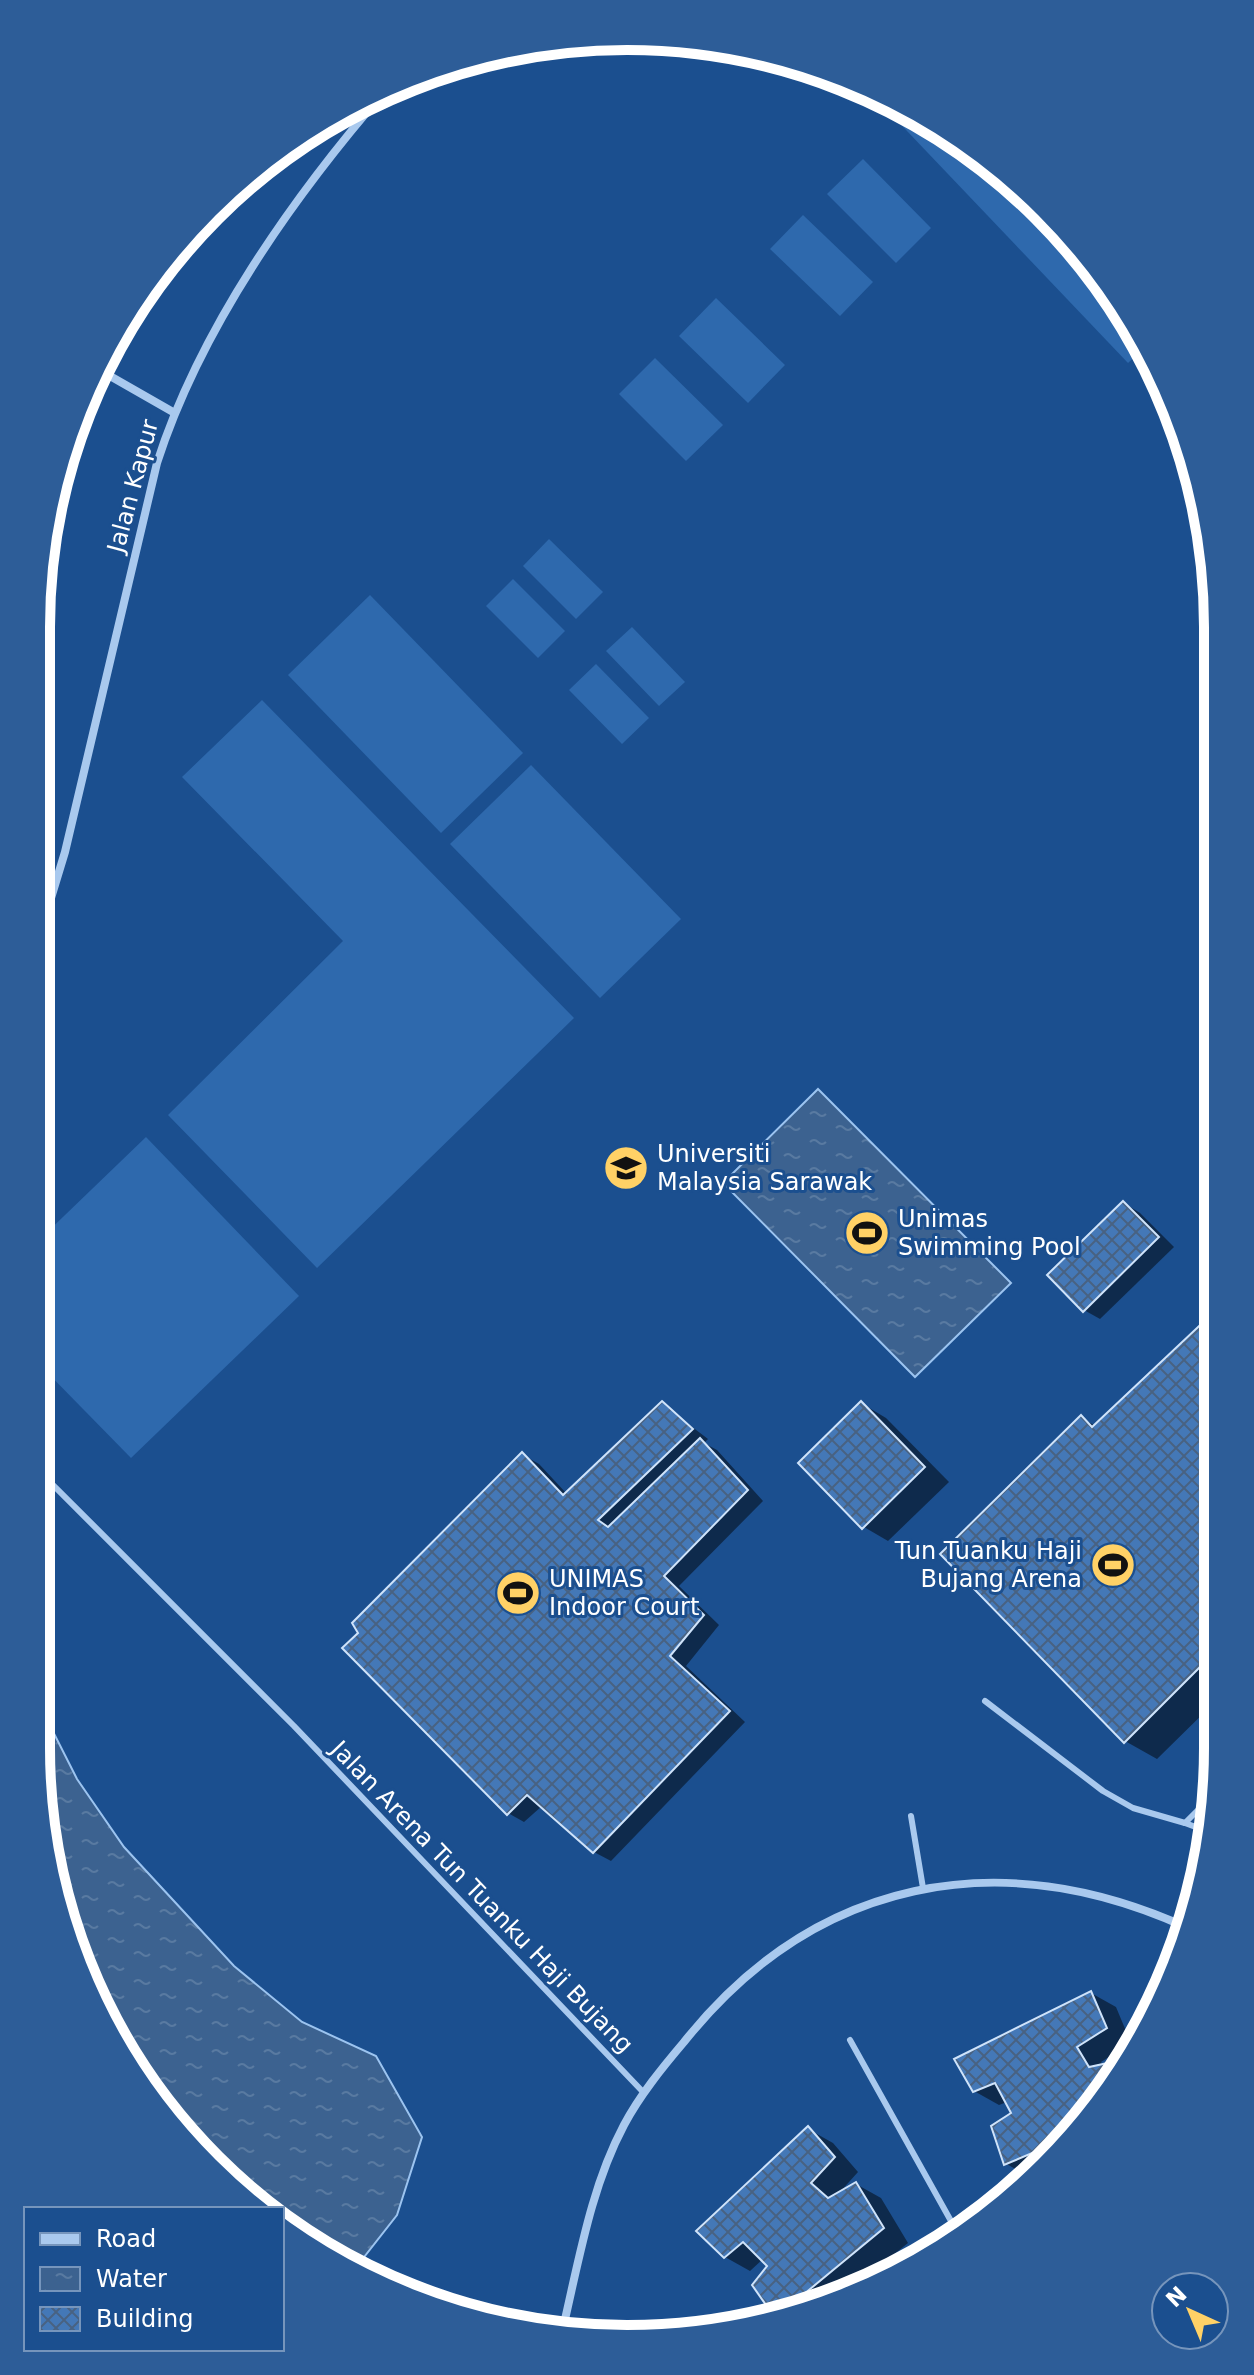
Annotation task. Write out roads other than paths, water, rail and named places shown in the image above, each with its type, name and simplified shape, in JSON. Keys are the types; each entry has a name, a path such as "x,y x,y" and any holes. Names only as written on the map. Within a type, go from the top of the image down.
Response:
{"street":[{"name":"Jalan Kapur","path":"50,901 65,852 157,463 173,412 289,209 325,160 366,113"},
{"path":"109,375 173,412"},
{"path":"565,2321 584,2236 624,2126 644,2093 715,2003 751,1969 796,1939 873,1902 923,1888 979,1884 1060,1886 1147,1909 1176,1923"}],"lane":[{"name":"Jalan Arena Tun Tuanku Haji Bujang","path":"50,1482 294,1726 644,2093"},
{"path":"985,1701 1103,1791 1133,1808 1198,1828"},
{"path":"1185,1823 1201,1807"},
{"path":"911,1816 923,1888"},
{"path":"850,2040 953,2224"}],"water":[{"name":"Unimas Swimming Pool","path":"818,1089 1011,1283 915,1377 723,1183"},
{"path":"50,1726 77,1779 124,1847 234,1966 302,2022 376,2056 422,2137 397,2215 362,2260 338,2248 284,2212 284,2207 276,2206 219,2156 147,2069 94,1969 70,1897 55,1823"}],"place":[{"name":"Universiti Malaysia Sarawak","path":"626,1168"},
{"name":"Unimas Swimming Pool","path":"867,1233"},
{"name":"Tun Tuanku Haji Bujang Arena","path":"1113,1565"},
{"name":"UNIMAS Indoor Court","path":"518,1593"}]}
